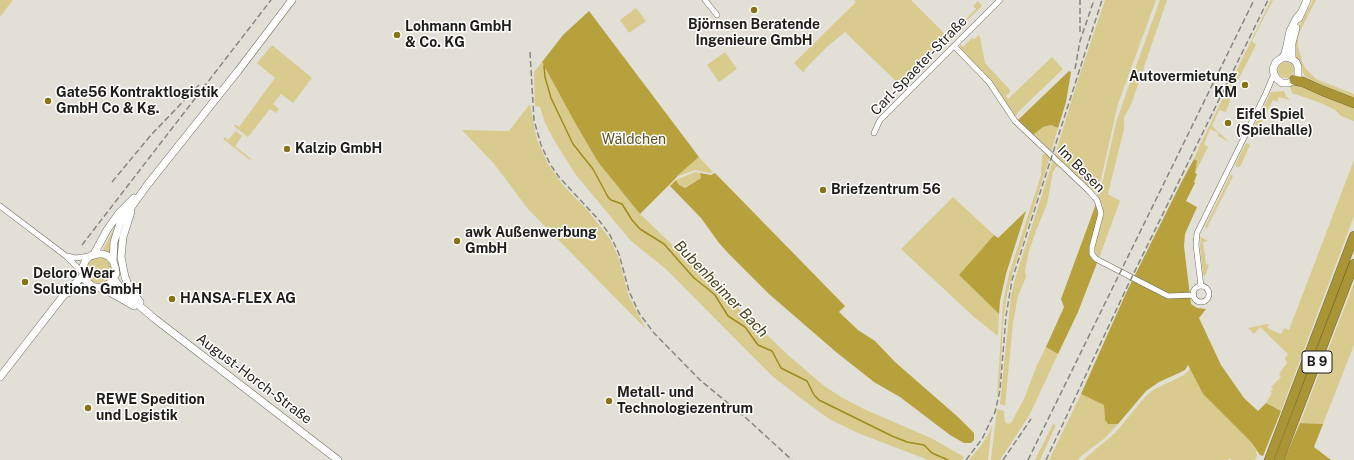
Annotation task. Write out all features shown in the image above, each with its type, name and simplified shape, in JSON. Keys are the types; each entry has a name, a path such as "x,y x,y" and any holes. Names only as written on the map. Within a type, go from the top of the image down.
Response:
{"highway":[{"path":"1296,77 1323,91 1354,103"},
{"name":"B 9","path":"1269,460 1354,236"},
{"name":"B 9","path":"1279,460 1354,264"}],"main road":[{"path":"100,287 108,284 114,279 116,274 113,261 114,242 120,223 148,184 292,0"},
{"path":"1292,59 1291,52 1293,37 1300,14 1307,0"},
{"path":"1282,58 1285,54 1290,30 1300,14"},
{"path":"1287,57 1292,59 1297,65 1296,77 1287,83 1280,82 1274,74 1274,64 1277,60 1282,58 1287,57"},
{"path":"0,377 62,296 82,274 84,263 92,255 119,213 148,184"},
{"path":"135,203 126,226 121,245 122,268 129,287 155,319"},
{"path":"92,255 104,254 113,261"},
{"path":"82,274 85,280 92,286"},
{"name":"August-Horch-Straße","path":"114,279 123,292 155,319 338,460"},
{"name":"August-Horch-Straße","path":"62,296 76,288 92,286 100,287 155,319"}],"street":[{"path":"705,0 717,15"},
{"name":"Carl-Spaeter-Straße","path":"874,133 880,120 1000,0"},
{"name":"Im Besen","path":"954,46 989,82 1015,121 1097,200 1101,213 1092,247 1092,254 1096,259 1168,296 1194,295"},
{"path":"1201,286 1196,245 1197,233 1274,74"},
{"path":"1269,87 1280,82"},
{"path":"0,206 66,256 82,274"},
{"path":"66,256 76,258 92,255"},
{"path":"1201,286 1206,288 1209,292 1209,296 1208,299 1200,302 1196,300 1194,295 1195,289 1201,286"}],"shaded area":[{"path":"0,0 13,0 0,17"},
{"path":"854,0 911,0 948,37 976,9 973,6 978,1 982,6 901,86 845,32 828,46 805,69 804,73 794,63 856,2"},
{"path":"1105,0 1156,0 1118,104 1101,179 1095,192 1055,155"},
{"path":"1160,0 1167,0 1131,105 1124,117 1124,129 1108,194 1120,201 1099,258 1095,253 1094,248 1103,206 1097,194 1103,180 1116,123"},
{"path":"1271,0 1273,0 1252,41 1256,45 1235,86 1226,112 1219,110 1212,126 1229,142 1218,136 1219,133 1210,129 1204,144 1208,147 1195,173 1197,161 1194,159 1200,145"},
{"path":"1313,0 1316,0 1298,38 1298,46 1302,61 1305,68 1316,79 1354,94 1354,99 1309,79 1304,75 1301,66 1295,57 1294,41 1297,30"},
{"path":"636,8 646,21 629,33 620,20"},
{"path":"978,35 980,37 985,63 1010,90 1006,96 1008,99 1052,57 1063,69 1019,111 1015,117 992,81 960,49 960,44 963,47 972,38 975,39"},
{"path":"272,45 312,78 293,103 281,94 273,104 279,109 276,113 270,109 248,137 234,126 235,124 239,127 275,78 257,63"},
{"path":"725,52 737,69 719,82 707,65"},
{"path":"542,62 598,162 640,214 788,355 823,385 841,397 866,410 933,439 964,457 962,460 928,460 858,433 829,419 771,375 667,270 631,241 576,175 545,123 540,107 535,106 534,72"},
{"path":"1283,62 1289,62 1294,67 1292,76 1289,78 1283,78 1278,73 1278,67"},
{"path":"1296,83 1354,107 1354,121 1341,116 1335,110 1321,103 1292,93 1290,86"},
{"path":"1284,91 1290,100 1279,97 1277,102 1273,100 1255,135 1251,133 1271,92"},
{"path":"530,104 537,140 548,164 562,184 588,211 610,239 618,256 629,297 646,329 528,209 495,165 462,130 509,131"},
{"path":"1051,125 1058,128 1051,152 1033,135 1043,127"},
{"path":"236,131 242,136 235,146 251,159 250,160 223,139 225,137 228,140"},
{"path":"1246,143 1250,145 1240,167 1237,167 1235,165"},
{"path":"1045,153 1050,157 1007,294 1003,323 1000,384 997,399 1003,302 1009,274 1041,175 1042,156"},
{"path":"699,157 713,172 709,173 695,170 676,177"},
{"path":"1053,160 1059,166 1056,167 1053,172 1047,204 1029,251 1025,270 1026,277 1018,296 1013,323 1005,406 1000,404 1011,296"},
{"path":"1354,160 1354,216 1281,411 1266,403 1272,393 1270,392 1273,389 1271,387 1281,377 1279,374 1287,363 1285,358 1288,354 1260,327 1254,334 1248,328 1269,324 1267,328 1281,334 1284,328 1289,330"},
{"path":"695,172 700,173 701,178 684,188 679,185 676,180"},
{"path":"1231,174 1233,176 1207,228 1205,227"},
{"path":"953,197 994,235 959,275 999,314 998,336 974,317 901,249"},
{"path":"114,228 111,240 111,253 103,250"},
{"path":"1201,237 1208,241 1203,242 1206,264 1209,265 1205,276 1203,275 1200,246"},
{"path":"99,257 108,261 112,270 108,279 99,283 90,279 86,270 90,261"},
{"path":"1354,283 1354,345 1323,424 1300,423"},
{"path":"1046,347 1058,354 1030,414 1000,460 991,460 997,409 1004,411 1005,422 1008,424 1011,423 1024,399 1037,365"},
{"path":"1190,369 1203,394 1251,442 1256,450 1257,456 1255,460 1232,460 1229,458 1228,460 1083,460 1115,433 1146,396 1153,390 1184,375"},
{"path":"1081,394 1104,405 1105,420 1108,424 1118,424 1105,438 1081,456 1078,460 1049,460"},
{"path":"1053,424 1056,425 1040,460 1035,460"},
{"path":"992,425 988,460 969,460 988,435"}],"green space":[{"name":"Wäldchen","path":"589,11 699,157 677,176 640,214 598,162 542,62 563,35"},
{"path":"1069,71 1071,72 1066,102 1058,128 1051,125 1043,127 1033,135 1018,120"},
{"path":"1194,159 1197,161 1195,173 1197,174 1195,183 1186,201 1197,207 1185,234 1184,246 1191,304 1197,308 1206,309 1199,318 1221,365 1244,398 1258,411 1266,403 1281,411 1263,456 1260,455 1251,442 1203,394 1188,365 1185,370 1159,382 1146,391 1118,424 1108,424 1105,420 1104,405 1081,394 1126,293"},
{"path":"700,173 711,175 715,173 845,306 839,312 858,330 875,341 895,362 958,417 974,433 974,440 971,443 964,443 950,435 900,397 874,382 836,352 769,294 729,254 701,218 670,186 676,180 679,185 685,188 701,178"},
{"path":"1096,204 1098,217 1089,247 1089,254 1097,263 1078,312 1058,354 1046,347 1064,307 1061,299"},
{"path":"1026,211 1006,274 1000,301 999,314 959,275 994,235 998,238"},
{"path":"1300,423 1323,424 1314,447 1331,460 1284,460"}],"waterway":[{"name":"Bubenheimer Bach","path":"544,66 545,77 551,98 573,144 593,169 608,197 611,200 622,204 632,220 640,229 664,244 694,278 715,295 728,316 745,327 758,345 772,351 781,368 807,381 814,395 819,400 892,436 907,442 924,445 932,453 948,460"}],"railway":[{"path":"82,245 271,0"},
{"path":"1080,0 1080,32"},
{"path":"1075,69 1080,41 1094,0"},
{"path":"966,460 982,439 995,412 1000,390 1006,316 1012,280 1102,0"},
{"path":"1028,460 1254,0"},
{"path":"1046,460 1127,287 1268,0"},
{"path":"530,52 534,120 541,145 550,164 559,177 598,219 610,235 619,254 629,291 639,313 654,333 700,380 746,418 792,460"},
{"path":"112,182 151,135 199,85"},
{"path":"1003,460 1031,419"}],"place":[{"name":"Björnsen Beratende Ingenieure GmbH","path":"754,10"},
{"name":"Lohmann GmbH & Co. KG","path":"397,35"},
{"name":"Autovermietung KM","path":"1245,85"},
{"name":"Gate56 Kontraktlogistik GmbH Co & Kg.","path":"48,101"},
{"name":"Eifel Spiel (Spielhalle)","path":"1228,123"},
{"name":"Kalzip GmbH","path":"287,149"},
{"name":"Briefzentrum 56","path":"823,190"},
{"name":"awk Außenwerbung GmbH","path":"457,241"},
{"name":"Deloro Wear Solutions GmbH","path":"25,282"},
{"name":"HANSA-FLEX AG","path":"172,299"},
{"name":"Metall- und Technologiezentrum","path":"609,401"},
{"name":"REWE Spedition und Logistik","path":"88,408"}]}
